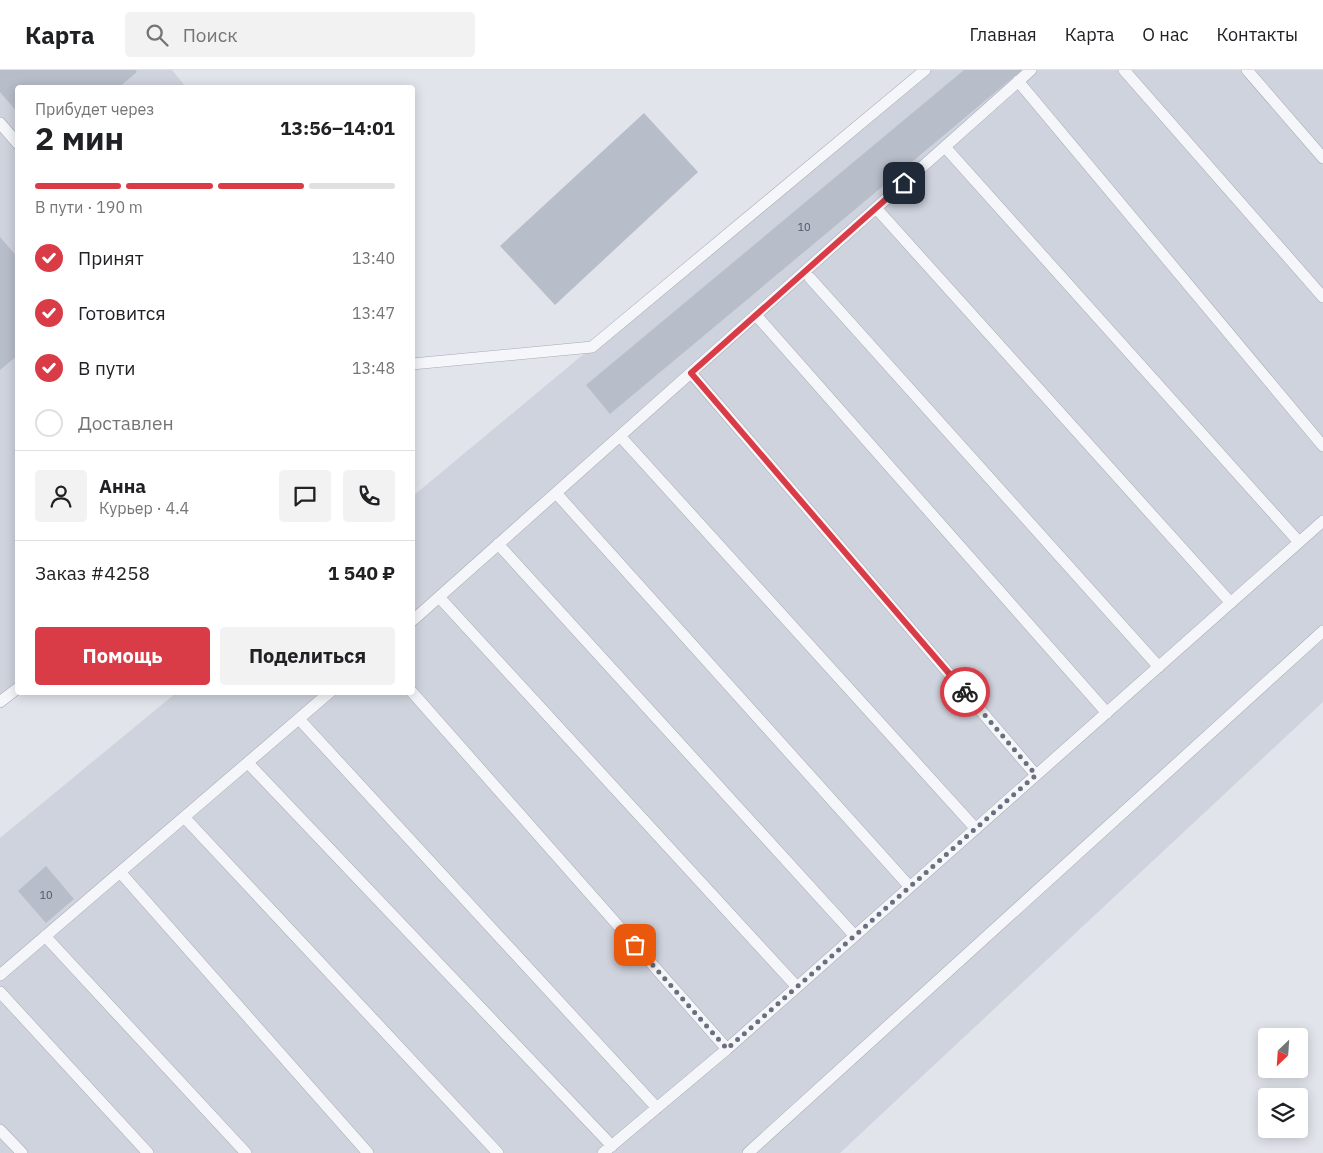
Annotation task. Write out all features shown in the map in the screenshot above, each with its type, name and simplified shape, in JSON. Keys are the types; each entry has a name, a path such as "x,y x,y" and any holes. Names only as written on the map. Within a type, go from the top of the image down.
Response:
{"lane":[{"path":"415,364 592,347 924,70"},
{"path":"415,618 1031,70"},
{"path":"1124,70 1323,297"},
{"path":"1247,70 1323,158"},
{"path":"1018,81 1323,446"},
{"path":"0,124 15,141"},
{"path":"945,147 1299,542"},
{"path":"876,208 1231,603"},
{"path":"810,278 1159,666"},
{"path":"756,315 1107,713"},
{"path":"691,373 1036,775"},
{"path":"620,436 976,829"},
{"path":"556,493 910,887"},
{"path":"248,763 607,1150 798,987 1323,521"},
{"path":"498,544 854,936"},
{"path":"439,597 798,987"},
{"path":"748,1153 1323,631"},
{"path":"0,702 15,690"},
{"path":"0,975 327,695"},
{"path":"415,695 727,1049"},
{"path":"300,719 656,1108"},
{"path":"184,817 498,1153"},
{"path":"120,872 368,1153"},
{"path":"45,936 246,1153"},
{"path":"0,992 148,1153"},
{"path":"0,1130 22,1153"}],"shaded area":[{"path":"0,70 172,70 184,85 15,85 15,690 0,702"},
{"path":"925,70 1323,70 1323,702 840,1153 0,1153 0,838 174,695 415,695 415,494"}],"building":[{"path":"0,70 135,70 137,72 122,85 15,85 15,110 0,92"},
{"path":"964,70 1022,70 610,414 586,385"},
{"path":"644,113 698,172 555,305 500,246"},
{"path":"0,237 15,254 15,358 0,370"},
{"path":"46,866 74,899 46,923 18,891"}],"way so far":[{"path":"635,945 727,1049 1036,775 965,692"}],"route":[{"path":"904,183 691,373 965,692"}]}
